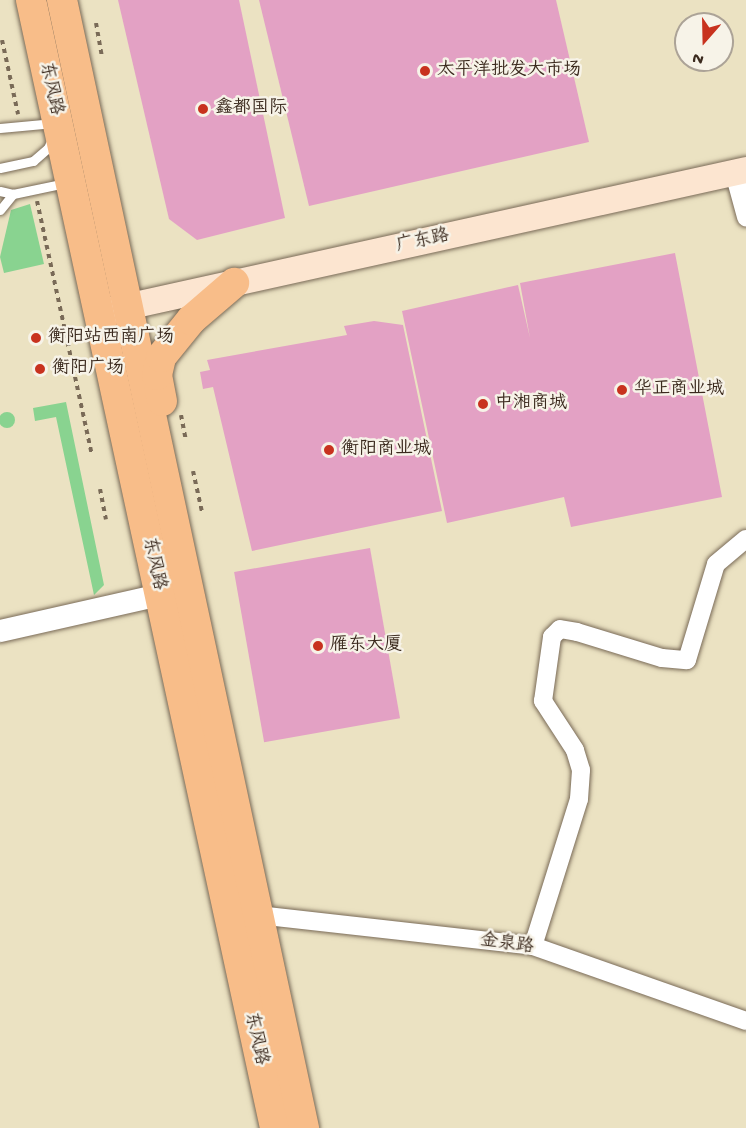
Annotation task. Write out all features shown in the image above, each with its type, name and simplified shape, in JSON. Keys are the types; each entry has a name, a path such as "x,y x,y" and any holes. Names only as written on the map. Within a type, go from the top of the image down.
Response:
{"highway":[{"name":"东风路","path":"31,0 69,182 113,310"},
{"name":"东风路","path":"62,0 113,310 174,595 274,1128"},
{"path":"174,595 176,481 157,375 161,357 191,320 234,283"},
{"name":"东风路","path":"174,595 258,915 304,1128"}],"main road":[{"name":"广东路","path":"113,310 740,171"}],"street":[{"path":"740,171 746,217"},
{"path":"533,946 579,799 580,770 575,750 556,726 543,701 552,637 560,629 578,632 662,658 687,660 716,564 746,539"},
{"path":"0,631 174,595"},
{"name":"金泉路","path":"258,915 533,946 746,1022"}],"lane":[{"path":"0,129 20,125 58,123 48,148 33,161 0,168"},
{"path":"0,191 13,194 69,182"},
{"path":"0,210 13,194"}],"path":[{"path":"96,23 102,56"},
{"path":"2,40 20,125"},
{"path":"34,189 92,455"},
{"path":"179,410 186,440"},
{"path":"193,471 202,512"},
{"path":"100,489 106,519"}],"green space":[{"path":"30,204 44,264 4,273 0,257 11,210"},
{"path":"66,402 104,585 94,595 56,417 35,421 33,408"},
{"path":"7,412 15,420 7,428 -1,420"}],"building":[{"name":"鑫都国际","path":"118,0 239,0 285,218 197,240 169,219"},
{"name":"太平洋批发大市场","path":"259,0 556,0 589,142 309,206"},
{"path":"675,253 722,497 571,527 564,497 447,523 402,311 518,285 530,338 520,283"},
{"name":"衡阳商业城","path":"374,321 403,325 442,511 252,551 213,387 203,389 200,372 210,370 207,360 347,335 344,326"},
{"name":"雁东大厦","path":"370,548 400,718 264,742 234,572"}],"place":[{"name":"太平洋批发大市场","path":"425,71"},
{"name":"鑫都国际","path":"203,109"},
{"name":"衡阳站西南广场","path":"36,338"},
{"name":"衡阳广场","path":"40,369"},
{"name":"华正商业城","path":"622,390"},
{"name":"中湘商城","path":"483,404"},
{"name":"衡阳商业城","path":"329,450"},
{"name":"雁东大厦","path":"318,646"}]}
